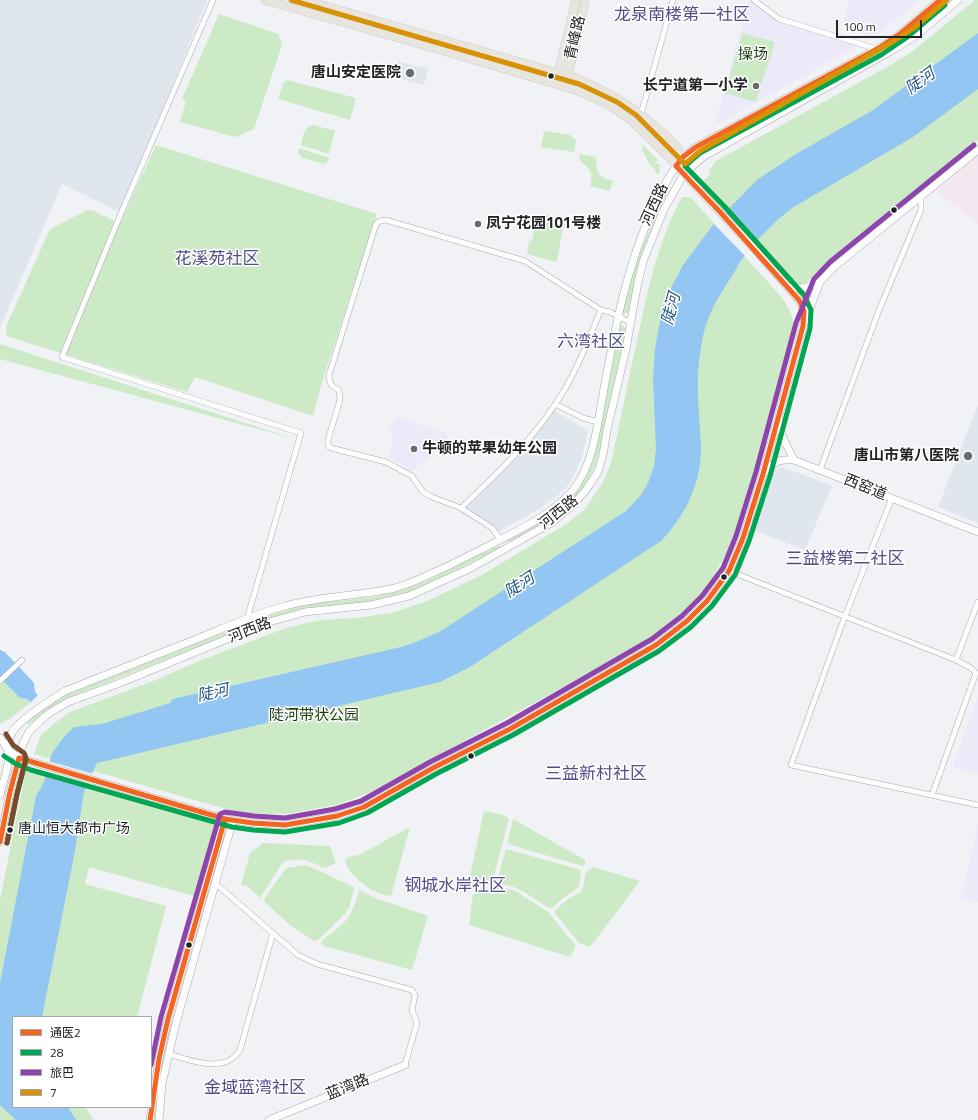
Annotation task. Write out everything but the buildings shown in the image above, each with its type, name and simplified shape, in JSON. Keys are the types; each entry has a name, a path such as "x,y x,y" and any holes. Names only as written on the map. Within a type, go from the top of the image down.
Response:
{"main road":[{"path":"265,0 576,90 614,108 632,121 666,154 788,287 799,300 804,311 803,326"},
{"path":"304,0 558,73 599,88 627,103 676,145 683,157 684,174"},
{"name":"青峰路","path":"558,73 576,0"},
{"name":"青峰路","path":"568,76 585,0"},
{"name":"河西路","path":"0,791 8,762 8,750 12,733 25,719 65,691 248,618 286,606 316,599 370,593 398,587 442,570 524,527 551,510 571,492 582,476 592,450 617,316 625,284 644,228 666,182 676,166 683,157 696,147 878,49 901,33 940,0"},
{"name":"河西路","path":"0,842 10,792 23,743 30,732 41,720 68,702 127,680 266,623 306,612 371,605 409,596 471,568 551,523 572,506 586,490 598,472 603,455 607,430 644,259 664,210 684,174 703,157 898,48 918,34 958,0"},
{"path":"788,287 804,288 811,286 823,278 978,150"},
{"path":"0,738 8,750 19,758 33,763 229,820 285,825 337,816 364,807 433,768 510,729 656,645 692,616 707,601 729,571 743,538 763,474 803,326 814,295 823,278"},
{"path":"778,418 782,436 794,460"},
{"path":"763,474 775,463 783,459 794,460"},
{"name":"西窑道","path":"794,460 978,532"},
{"path":"500,540 506,548"},
{"path":"159,1120 162,1084 168,1054 215,883 229,820"},
{"path":"152,1106 159,1059 168,1019 229,820"},
{"name":"蓝湾路","path":"269,1120 405,1066"},
{"path":"150,1120 152,1108"}],"street":[{"path":"212,0 62,357 301,433 248,618"},
{"path":"641,114 673,0"},
{"path":"754,0 779,18 878,49"},
{"path":"820,470 879,310 921,210 920,197"},
{"path":"500,540 492,528 460,508 423,492 412,476 386,462 331,448 328,445 328,440 340,400 338,390 332,386 329,381 329,375 376,224 380,221 386,220 525,261 601,310 631,323"},
{"path":"460,508 510,460 530,438 555,404 564,391 601,310"},
{"path":"555,404 583,418 598,422"},
{"path":"892,498 845,616 791,765 978,805"},
{"path":"729,571 956,660 977,673 932,795"},
{"path":"956,660 978,602"},
{"path":"0,681 22,660"},
{"path":"215,883 298,955 317,964 412,990 415,995 412,1010 417,1023 405,1066"},
{"path":"168,1054 207,1064 218,1064 236,1057 240,1050 273,932"}],"shaded area":[{"path":"0,0 207,0 149,143 119,212 62,184 0,328"},
{"path":"849,0 920,0 875,37 842,27"},
{"name":"长宁道第一小学","path":"749,1 777,21 860,45 714,126"},
{"name":"唐山安定医院","path":"397,61 428,69 424,85 393,77"},
{"path":"978,156 978,224 936,191"},
{"name":"唐山市第八医院","path":"978,405 978,523 938,507"},
{"path":"554,410 588,431 581,460 571,482 557,496 539,509 498,532 460,513 522,451"},
{"name":"牛顿的苹果幼年公园","path":"397,418 447,433 445,443 412,471 391,459 389,456 394,439 389,431"},
{"path":"783,467 832,486 805,550 753,530 770,472"},
{"path":"978,696 978,773 953,767"},
{"path":"978,822 978,902 962,898"}],"green space":[{"path":"975,0 978,0 978,140 805,283 796,284 791,282 703,190 702,182 710,174 709,171 716,161 889,66 913,51"},
{"path":"219,14 278,34 282,45 254,129 235,137 180,122 186,101 182,99"},
{"name":"操场","path":"742,33 775,42 756,102 725,93"},
{"path":"287,80 356,98 350,120 278,99 283,83"},
{"path":"313,125 335,131 329,154 301,145 305,130"},
{"path":"544,131 570,135 576,140 574,152 541,147"},
{"path":"156,145 377,214 322,382 313,416 195,377 187,392 9,337 6,334 6,327 49,231 87,210 94,211 120,224"},
{"path":"643,145 658,160 654,165 659,163 659,174 657,175 653,166 651,167 642,150"},
{"path":"299,148 330,158 325,164 302,158 298,152"},
{"path":"580,154 596,157 598,173 613,181 610,191 590,186 592,177 591,173 579,159"},
{"path":"668,189 669,190 639,267 629,313 622,314 635,264 665,192"},
{"name":"陡河带状公园","path":"682,197 692,199 778,293 789,309 794,327 762,454 734,539 708,587 672,624 655,637 371,792 336,805 287,814 240,813 34,754 41,735 70,712 151,682 199,661 289,627 321,620 356,618 391,613 427,601 480,576 565,525 584,510 603,482 611,463 654,267 669,223"},
{"path":"541,214 562,218 564,220 557,262 527,254 529,241 532,241 537,217"},
{"path":"620,324 626,328 601,446 595,466 585,486 563,510 555,516 508,542 508,539 559,509 573,496 585,478 594,458"},
{"path":"0,344 295,439 0,359"},
{"path":"498,545 500,548 407,593 391,598 363,603 305,609 276,616 70,697 47,710 30,724 27,724 42,711 68,694 274,613 314,603 368,598 396,592 426,581"},
{"path":"0,678 20,698 28,699 31,702 11,718 0,724"},
{"path":"26,770 213,824 216,829 197,897 89,867 85,884 166,906 137,1016 12,1016 12,1108 86,1108 94,1120 0,1120 0,900"},
{"path":"484,811 504,815 509,819 493,879 490,882 468,885"},
{"path":"513,819 585,860 585,864 582,866 511,845 508,843 508,839"},
{"path":"410,827 391,896 384,895 370,889 351,873 345,860 348,857 359,855"},
{"path":"263,843 330,846 336,863 325,868 306,860 289,860 282,863 260,898 247,886 241,885 250,853"},
{"path":"506,849 578,869 581,871 579,887 552,908 549,908 514,887 501,884 497,880"},
{"path":"306,865 354,887 350,906 344,915 318,940 314,941 291,926 265,902 264,899 286,868"},
{"path":"593,867 640,881 590,947 579,943 555,913 555,910 568,899 582,891 586,872"},
{"path":"495,887 510,889 517,892 548,912 576,946 570,957 469,925 473,894"},
{"path":"359,890 378,899 428,916 412,970 322,945 321,943 327,936 342,924 349,916"}],"water":[{"name":"陡河","path":"978,33 978,89 913,137 792,208 766,231 740,263 714,306 704,332 698,378 701,448 695,487 684,510 670,531 661,541 470,667 440,682 97,763 83,797 75,851 42,1016 12,1016 12,1108 69,1108 76,1120 16,1120 0,1105 0,983 36,796 44,782 52,753 64,737 74,727 102,724 170,703 173,699 401,647 416,642 439,632 626,511 641,495 648,483 654,466 656,449 653,379 655,349 662,310 670,290 683,265 713,225 757,180 796,154 873,110"},
{"path":"0,650 5,652 34,683 35,692 38,695 31,702 27,699 20,698 0,678"}],"pier":[{"path":"724,211 756,245 746,257 713,223"},
{"path":"48,761 94,774 88,788 44,775"}],"transit line":[{"name":"7","path":"291,0 579,84 617,102 636,115 685,164 700,151 894,41 914,28 947,0"},
{"name":"通医2","path":"0,842 10,792 19,758 225,819 285,825 337,816 364,807 433,768 510,729 656,645 687,621 707,601 729,571 743,538 763,474 803,326 804,311 799,300 720,212 676,166 683,157 696,147 877,49 901,33 940,0"},
{"name":"28","path":"4,756 16,764 31,770 232,827 285,832 339,823 367,813 436,774 513,735 659,651 691,627 712,606 735,575 749,541 770,476 810,328 811,310 804,295 725,207 685,166 700,153 881,55 906,38 945,5"},
{"name":"旅巴","path":"152,1060 161,1017 220,814 225,812 285,818 335,809 361,801 430,762 507,723 652,639 682,616 702,596 723,568 736,536 756,472 796,323 814,279 830,262 974,145"},
{"path":"6,734 13,745 24,753 26,758 7,843"},
{"name":"28","path":"7,843 26,760"},
{"name":"通医2","path":"152,1106 159,1059 168,1019 225,819"},
{"name":"通医2","path":"150,1120 152,1108"}],"place":[{"name":"唐山安定医院","path":"410,73"},
{"name":"长宁道第一小学","path":"756,86"},
{"name":"凤宁花园101号楼","path":"478,224"},
{"name":"牛顿的苹果幼年公园","path":"414,449"},
{"name":"唐山市第八医院","path":"968,456"},
{"name":"唐山恒大都市广场","path":"10,830"}],"district":[{"name":"龙泉南楼第一社区","path":"682,16"},
{"name":"花溪苑社区","path":"217,260"},
{"name":"六湾社区","path":"591,343"},
{"name":"三益楼第二社区","path":"845,560"},
{"name":"三益新村社区","path":"596,775"},
{"name":"钢城水岸社区","path":"455,887"},
{"name":"金域蓝湾社区","path":"255,1089"}]}
